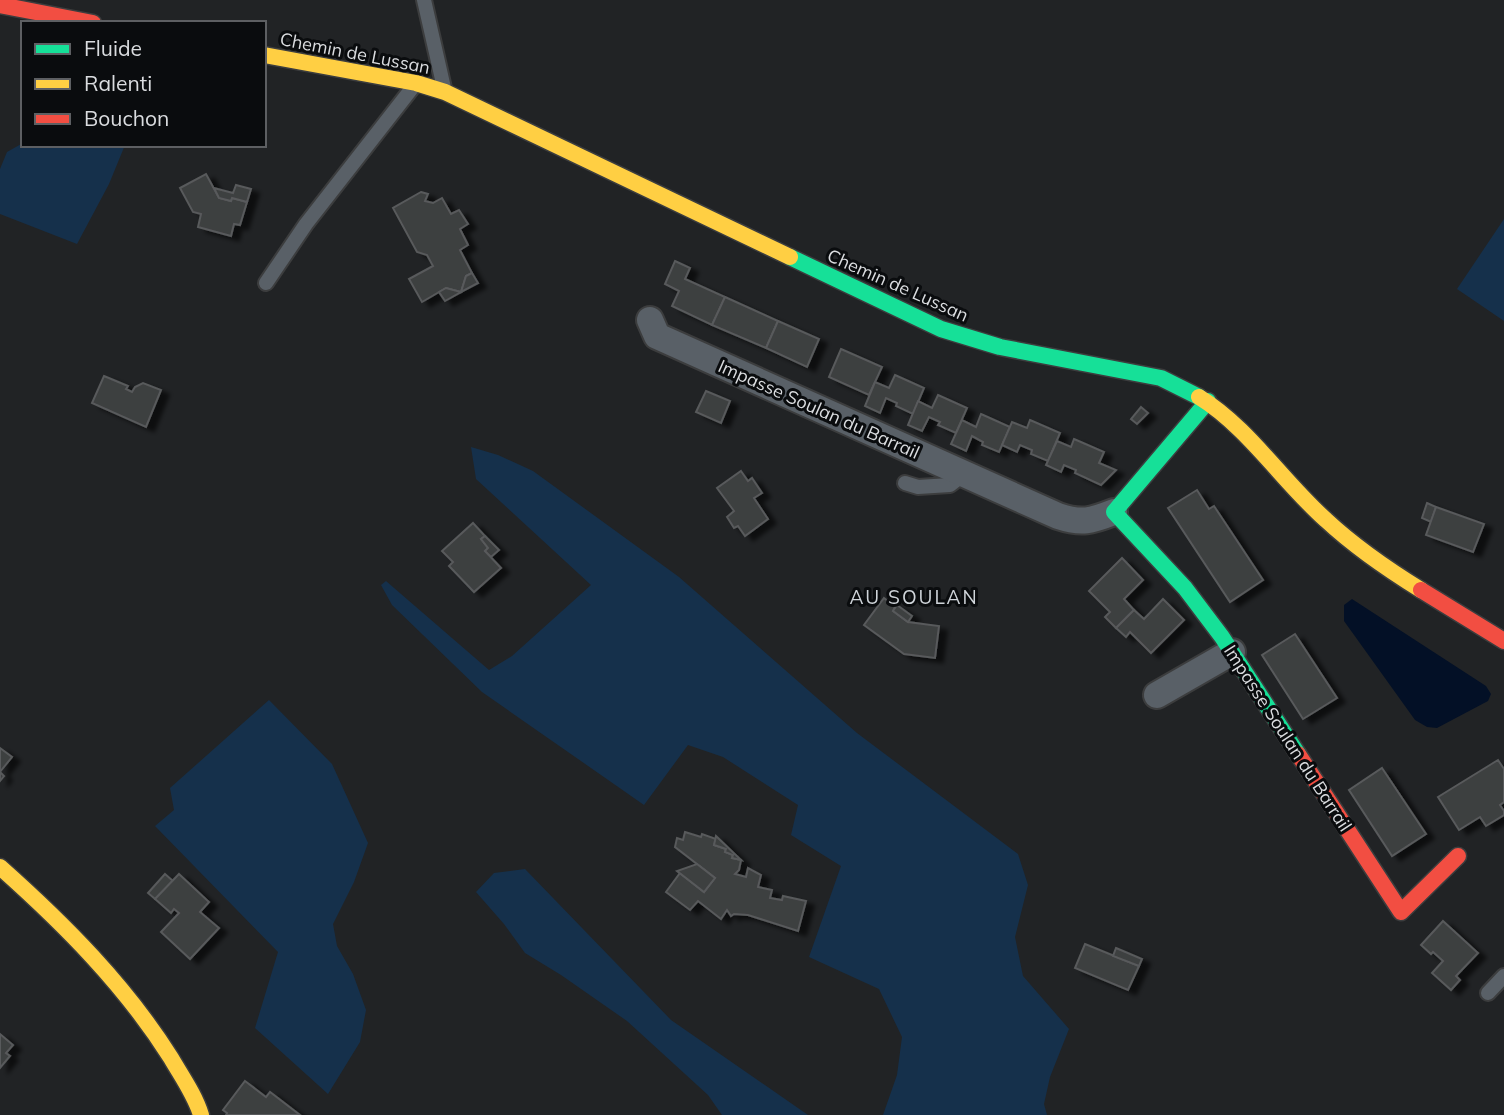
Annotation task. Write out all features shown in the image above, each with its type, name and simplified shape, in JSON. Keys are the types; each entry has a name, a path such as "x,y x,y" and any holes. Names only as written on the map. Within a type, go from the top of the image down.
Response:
{"street":[{"path":"0,5 83,21"},
{"name":"Chemin de Lussan","path":"266,55 416,83 445,92 941,329 1000,347 1161,378 1185,388 1222,412 1325,520 1384,567 1504,641"},
{"name":"Impasse Soulan du Barrail","path":"650,320 657,336 1066,519 1091,521 1114,512 1185,588 1232,652 1401,912 1458,856"},
{"path":"1114,512 1208,401"},
{"path":"1157,695 1232,652"},
{"path":"0,867 94,959 129,999 169,1055 201,1115"}],"lane":[{"path":"424,0 445,92"},
{"path":"266,283 306,224 416,83"},
{"path":"905,483 918,487 950,485 964,474"},
{"path":"1488,993 1504,976"}],"shaded area":[{"path":"21,144 21,147 124,147 109,184 77,244 0,214 0,169 7,152"},
{"path":"1504,219 1504,321 1457,289"},
{"path":"471,447 498,455 533,471 679,577 857,733 1018,854 1028,885 1015,937 1023,976 1069,1029 1050,1077 1044,1104 1047,1115 883,1115 897,1075 902,1037 879,989 809,957 841,866 791,835 798,805 723,757 688,745 644,805 482,692 392,605 381,585 386,581 489,670 512,656 591,585 476,479"},
{"path":"1352,599 1486,686 1491,694 1488,701 1437,728 1427,727 1415,720 1344,621 1344,605"},
{"path":"269,700 332,764 368,843 354,882 333,924 337,946 353,974 366,1010 360,1042 328,1094 255,1028 278,952 155,826 174,810 170,788"},
{"path":"525,869 671,1020 808,1115 722,1115 708,1095 627,1021 525,953 476,892 494,873"}],"building":[{"path":"206,174 219,198 247,202 240,225 234,224 231,236 198,227 201,214 193,212 180,188"},
{"path":"236,185 251,189 247,202 219,198 214,188 233,193"},
{"path":"421,192 428,194 425,201 433,203 442,198 451,214 459,210 468,224 460,229 468,245 460,250 472,273 466,276 461,292 446,288 422,302 409,279 433,266 427,255 417,252 393,208"},
{"path":"675,261 690,268 685,279 725,297 712,325 672,306 679,291 665,284"},
{"path":"472,273 478,283 461,292 466,276"},
{"path":"446,288 461,292 445,301 439,292"},
{"path":"725,297 778,321 766,348 712,325"},
{"path":"778,321 819,339 807,367 766,348"},
{"path":"841,349 882,367 869,395 829,377"},
{"path":"895,375 924,388 913,414 886,398 880,413 865,406 875,382 889,388"},
{"path":"104,376 128,386 126,389 132,392 143,383 161,390 146,427 92,403"},
{"path":"706,391 730,401 721,423 696,412"},
{"path":"938,395 967,408 956,433 938,425 940,422 929,417 922,431 908,425 918,401 932,408"},
{"path":"1141,407 1148,413 1137,424 1131,419"},
{"path":"981,414 1010,427 999,452 982,445 983,442 972,436 966,451 951,444 962,420 976,427"},
{"path":"1030,420 1060,433 1048,461 1031,454 1032,450 1020,445 1017,452 1002,445 1012,422 1027,428"},
{"path":"1074,439 1104,452 1099,463 1116,470 1101,485 1064,465 1061,472 1046,465 1057,441 1071,447"},
{"path":"741,471 748,481 752,478 762,493 754,498 768,519 745,536 738,526 734,528 727,517 734,511 717,488"},
{"path":"1197,490 1209,509 1214,506 1263,580 1230,602 1168,508"},
{"path":"1427,503 1436,507 1431,522 1422,518"},
{"path":"1436,507 1484,524 1473,552 1426,535"},
{"path":"473,523 485,536 481,539 488,548 485,551 501,568 474,592 449,566 453,562 442,551"},
{"path":"485,536 499,550 491,557 485,551 488,548 481,539"},
{"path":"1122,558 1143,580 1124,599 1134,610 1116,628 1105,617 1110,612 1089,591"},
{"path":"884,598 895,607 893,611 908,622 939,626 935,658 904,654 864,625"},
{"path":"1163,599 1184,620 1151,653 1130,632 1126,637 1116,628 1134,610 1144,619"},
{"path":"897,605 912,616 908,622 893,611"},
{"path":"1295,634 1337,698 1303,719 1262,655"},
{"path":"0,748 12,757 0,772"},
{"path":"1498,760 1504,769 1504,802 1500,805 1504,815 1486,826 1480,817 1459,830 1438,797"},
{"path":"1382,768 1426,834 1392,856 1349,790"},
{"path":"685,832 716,839 714,845 726,849 725,852 733,855 732,858 741,860 739,870 735,874 746,877 748,868 761,875 758,887 772,890 770,898 782,900 783,896 806,901 798,931 748,915 731,916 727,910 721,919 698,901 690,910 666,892 680,873 704,892 715,878 675,847 677,838 683,840"},
{"path":"716,836 741,860 732,858 733,855 725,852 726,849 714,845"},
{"path":"697,864 715,878 704,892 677,871"},
{"path":"165,874 173,881 155,899 148,893"},
{"path":"179,874 209,902 200,912 219,928 190,959 161,932 179,913 174,909 171,913 155,899"},
{"path":"1443,921 1478,953 1456,976 1460,980 1451,990 1432,973 1443,961 1421,945"},
{"path":"1085,944 1139,966 1128,990 1075,968"},
{"path":"1116,948 1142,959 1139,966 1113,956"},
{"path":"0,1034 13,1045 6,1053 10,1056 0,1068"},
{"path":"245,1081 266,1097 270,1092 300,1115 226,1115 223,1110"}],"traffic: fast":[{"path":"790,257 941,329 1000,347 1161,378 1199,397"},
{"path":"1208,401 1114,512 1185,588 1222,637 1298,754"}],"traffic: slow":[{"path":"266,55 416,83 445,92 790,257"},
{"path":"1199,397 1217,409 1249,439 1337,530 1421,590"},
{"path":"0,867 70,933 134,1005 171,1058 192,1093 201,1115"}],"traffic: jam":[{"path":"0,5 83,21"},
{"path":"1421,590 1504,641"},
{"path":"1298,754 1401,912 1458,856"}],"district":[{"name":"AU SOULAN","path":"914,597"}]}
